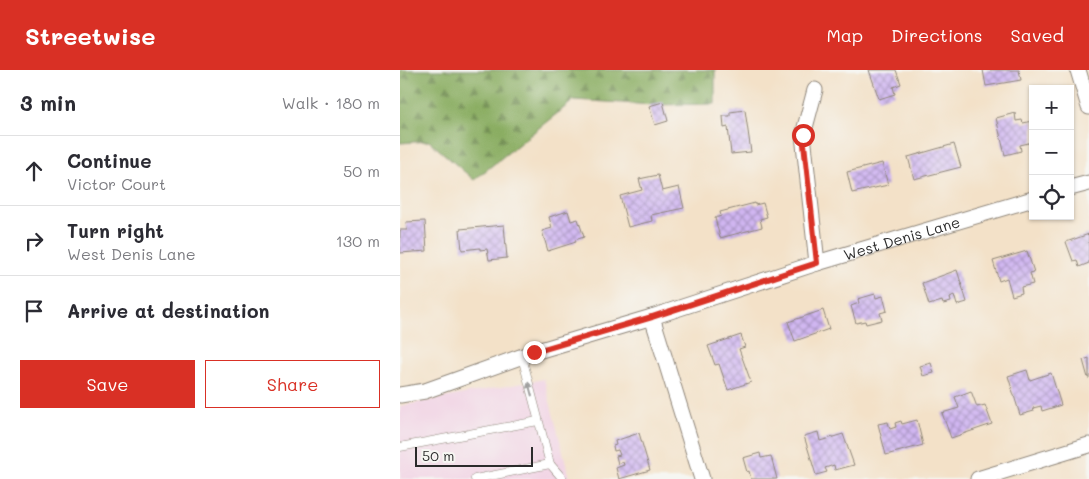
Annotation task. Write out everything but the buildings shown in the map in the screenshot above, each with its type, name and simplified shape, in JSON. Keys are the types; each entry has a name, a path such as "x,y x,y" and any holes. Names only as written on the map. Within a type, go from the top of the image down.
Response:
{"street":[{"path":"1078,70 1089,107"},
{"path":"815,90 803,135 817,263"},
{"path":"1074,187 1089,183"},
{"name":"West Denis Lane","path":"400,396 425,391 522,357 817,263 1029,200"},
{"path":"652,317 702,479"},
{"path":"978,479 1016,474 1089,445"}],"lane":[{"path":"522,357 550,464 563,479"},
{"path":"400,447 538,421"},
{"path":"475,479 550,464"}],"shaded area":[{"path":"544,379 570,479 400,479 400,406"}],"green space":[{"path":"400,70 715,70 715,104 653,105 574,100 474,180 429,141 400,143"}],"route":[{"path":"534,352 652,317 817,263 803,135"}]}
